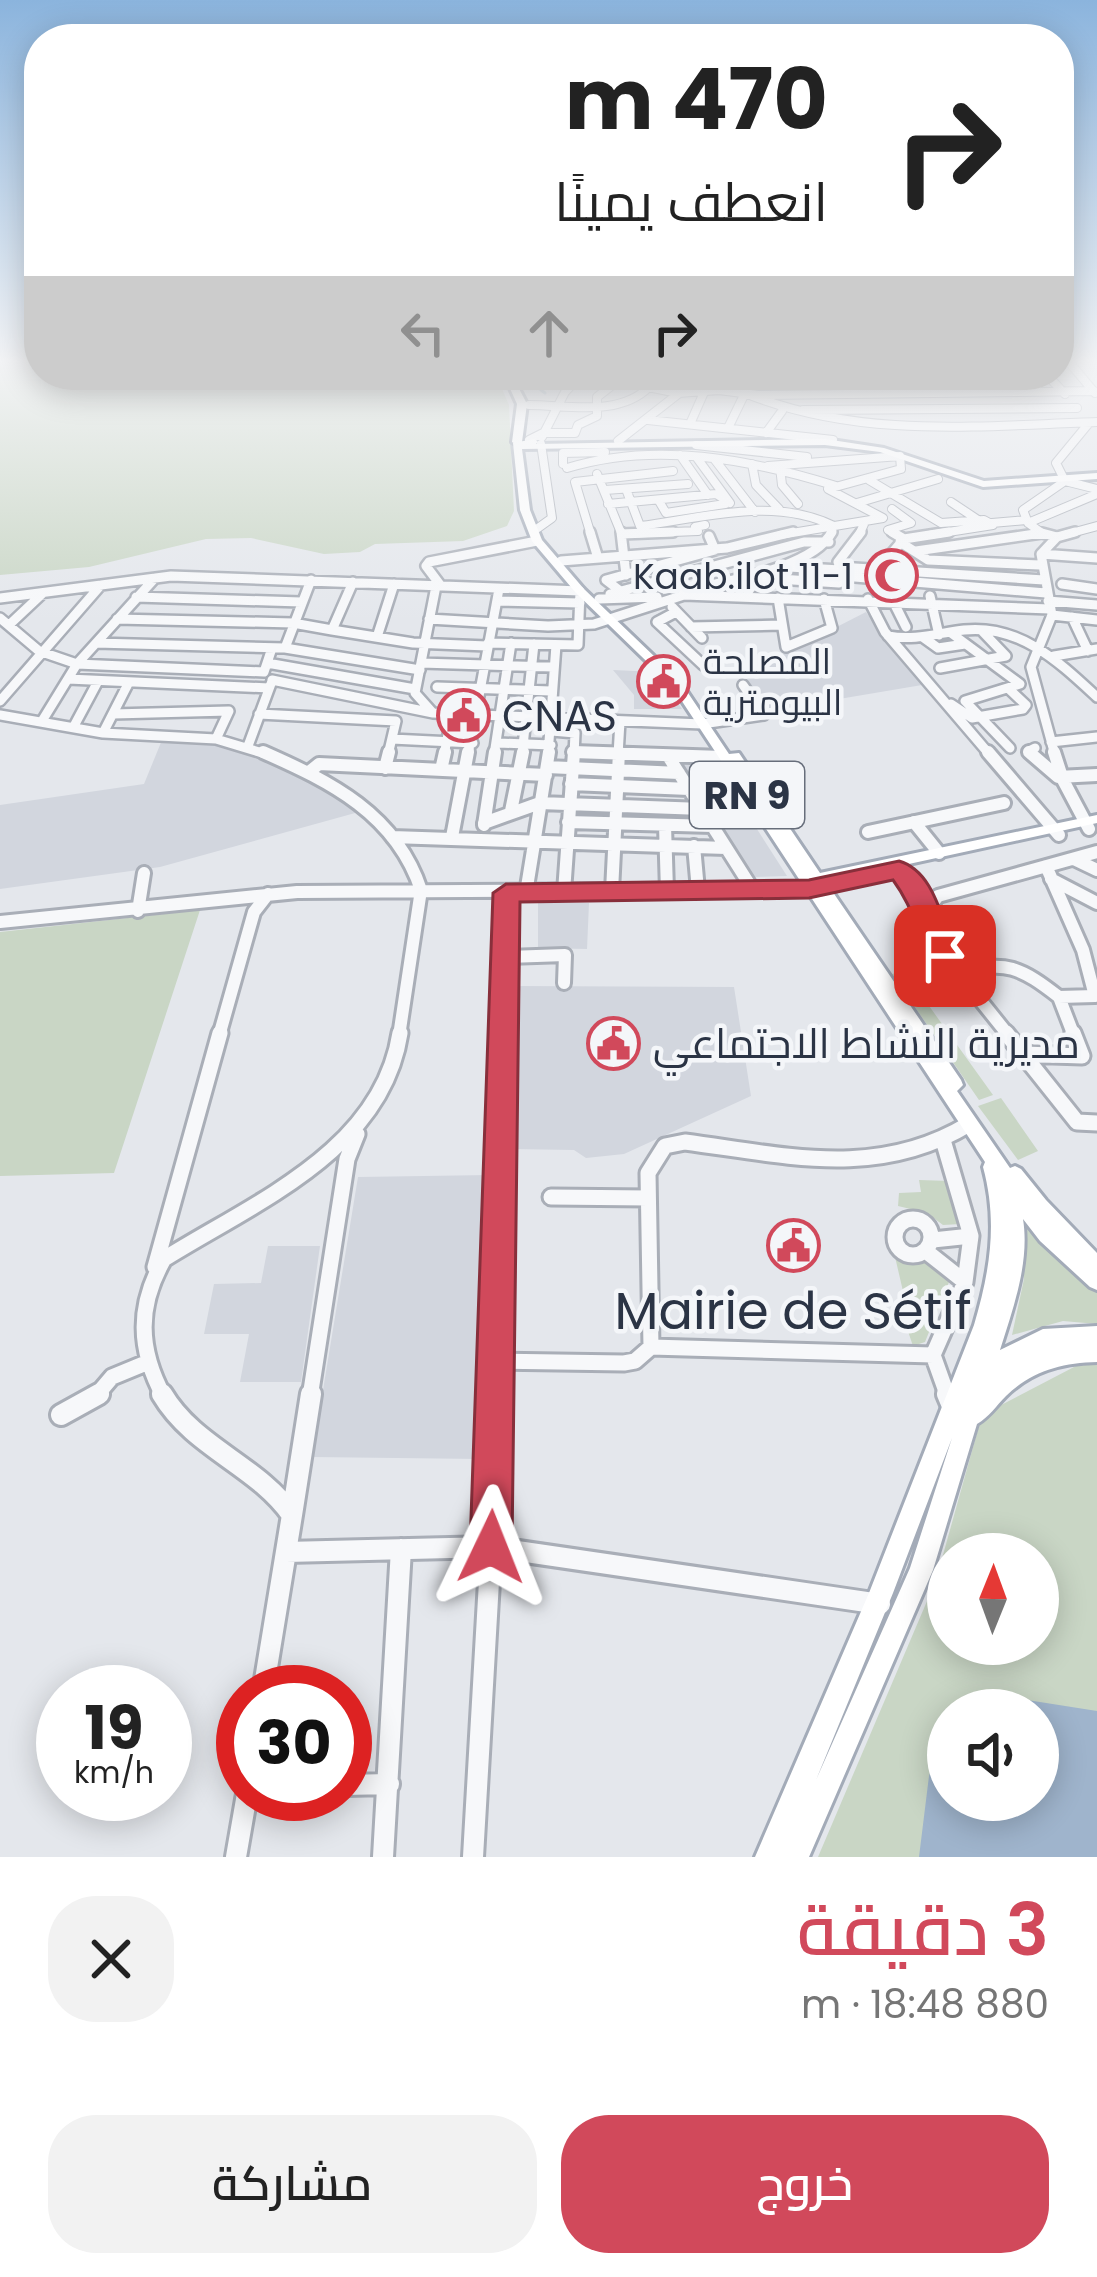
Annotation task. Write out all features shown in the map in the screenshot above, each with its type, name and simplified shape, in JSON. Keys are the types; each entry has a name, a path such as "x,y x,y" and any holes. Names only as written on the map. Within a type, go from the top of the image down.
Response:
{"main road":[{"name":"RN 9","path":"530,449 525,510 580,597 617,619 707,724 722,757 969,1124 1097,1265"},
{"path":"857,449 983,484 1097,473"},
{"path":"890,449 972,478 1062,478"},
{"path":"538,535 617,619"},
{"path":"707,724 809,885"},
{"path":"809,885 899,870 1092,824"},
{"path":"809,885 939,853 1056,832"},
{"name":"RN 9","path":"809,885 994,1153"},
{"path":"768,1857 986,1366 1015,1253 1014,1206 994,1153"},
{"path":"795,1857 921,1570 1000,1257 1002,1223 994,1153"},
{"path":"1006,1178 1047,1235 1097,1281"},
{"path":"986,1366 1043,1339 1097,1336"},
{"path":"960,1416 1020,1369 1047,1359 1097,1352"}],"street":[{"path":"439,586 426,566 430,562 538,535 552,518 533,449"},
{"path":"629,449 631,452 563,453 565,466 664,456 675,449"},
{"path":"678,449 708,495"},
{"path":"680,449 697,458 780,467 845,484 911,523 888,530 926,565 924,585 945,634 990,659 1020,684 965,698 968,717 1056,832"},
{"path":"697,449 900,462 926,482"},
{"path":"1062,478 1056,463 1069,449"},
{"path":"664,456 688,484 708,495"},
{"path":"697,458 728,504"},
{"path":"715,460 755,512"},
{"path":"768,466 834,460"},
{"path":"834,460 845,484"},
{"path":"561,561 624,554 667,558 850,520 865,524 883,518 828,489 886,474 900,462"},
{"path":"579,463 600,476 622,534 626,574"},
{"path":"752,464 757,485 779,509"},
{"path":"780,467 782,485 799,507 834,526"},
{"path":"597,555 594,538 577,507 574,482 674,470"},
{"path":"886,474 932,497"},
{"path":"1062,478 1096,489"},
{"path":"1057,537 1027,521 1023,510 1062,478"},
{"path":"868,479 941,523 1027,521 1096,489"},
{"path":"856,504 938,479"},
{"path":"605,490 688,484"},
{"path":"626,489 640,526 799,507"},
{"path":"608,504 716,494 728,504"},
{"path":"659,501 666,513 745,501"},
{"path":"622,534 698,531 695,527 812,501"},
{"path":"951,502 979,521"},
{"path":"1092,824 1063,781 1031,667 1049,605 1040,560 1057,537 1097,519"},
{"path":"879,568 902,540 993,527 992,523"},
{"path":"773,524 784,536"},
{"path":"840,568 865,524"},
{"path":"428,619 581,624 617,619 663,597 811,556 829,542 834,526"},
{"path":"753,529 763,540"},
{"path":"691,532 699,550"},
{"path":"915,551 1042,532"},
{"path":"730,533 739,545"},
{"path":"660,534 667,558"},
{"path":"709,536 715,550"},
{"path":"599,599 793,545 820,539 829,542"},
{"path":"793,545 811,556"},
{"path":"619,590 606,580 667,558 715,550"},
{"path":"776,566 879,568 1097,558"},
{"path":"926,565 1044,580"},
{"path":"840,568 844,576 1049,605 1072,617 1097,620"},
{"path":"736,577 838,583"},
{"path":"42,721 77,664 155,578"},
{"path":"0,598 155,578 311,580 580,597 581,624 578,645 455,645 292,623 117,619"},
{"path":"285,648 311,580"},
{"path":"332,630 352,582"},
{"path":"2,697 101,584"},
{"path":"377,637 394,584"},
{"path":"1062,584 1097,589"},
{"path":"433,713 419,703 415,688 439,586"},
{"path":"44,592 4,622 39,651 77,664 268,676 433,713 707,724 764,715 743,685"},
{"path":"482,838 499,743 500,716 484,665 498,595"},
{"path":"136,597 302,602"},
{"path":"663,597 702,638"},
{"path":"778,598 786,646 832,628 824,599"},
{"path":"599,599 1097,605"},
{"path":"868,599 888,636 945,699 1010,748"},
{"path":"892,599 906,627"},
{"path":"676,612 657,622 704,665"},
{"path":"1054,656 1093,650 1072,617"},
{"path":"691,627 782,625"},
{"path":"888,636 924,638 981,629 1038,644 1097,698"},
{"path":"940,668 1005,653 981,629"},
{"path":"924,638 938,648 965,644"},
{"path":"96,643 285,648 421,667 554,667"},
{"path":"452,837 476,715 506,666 511,644"},
{"path":"511,811 524,744 534,644"},
{"path":"454,659 455,645"},
{"path":"526,893 551,738 556,645"},
{"path":"248,746 260,714 272,648"},
{"path":"68,679 128,684 332,676 415,688"},
{"path":"319,690 332,676"},
{"path":"74,726 97,683"},
{"path":"103,733 128,684"},
{"path":"437,687 551,691"},
{"path":"441,770 457,688"},
{"path":"968,717 1025,707 1010,690"},
{"path":"113,714 229,711 216,739"},
{"path":"260,714 396,721 385,768"},
{"path":"0,716 103,733 216,739 248,746 309,772 360,802 392,837 421,890 395,1063 347,1159 267,1665"},
{"path":"612,892 620,721"},
{"path":"499,743 524,744 575,733 564,892"},
{"path":"1051,742 1097,736"},
{"path":"392,739 473,743"},
{"path":"416,769 422,740"},
{"path":"1035,748 1030,755 1042,770 1063,781 1096,778"},
{"path":"573,752 722,757"},
{"path":"668,756 753,890"},
{"path":"309,772 319,764 518,774 572,768 679,773"},
{"path":"571,784 689,789"},
{"path":"484,823 540,802 702,809"},
{"path":"868,832 1004,802"},
{"path":"568,822 713,826"},
{"path":"914,822 939,853"},
{"path":"664,825 667,891"},
{"path":"392,837 726,848"},
{"path":"694,846 698,890"},
{"path":"928,909 938,896 1048,872 1097,852"},
{"path":"1073,859 1097,870"},
{"path":"899,870 928,909 935,940 959,974 1077,1122 1097,1123"},
{"path":"138,911 144,872"},
{"path":"1048,872 1097,903"},
{"path":"1048,872 1090,949 1095,996 1059,997"},
{"path":"0,922 268,894 753,890 809,885"},
{"path":"473,1857 491,1547 506,893"},
{"path":"268,894 254,912 141,1318 146,1363 186,1425 202,1442 280,1496 292,1515"},
{"path":"505,956 565,956 564,983"},
{"path":"959,974 1000,960 1013,963 1059,997 1089,1056 1024,1054"},
{"path":"153,1274 183,1243 329,1156 362,1122"},
{"path":"651,1347 648,1173 665,1146 685,1142 848,1163 943,1140 969,1124"},
{"path":"943,1140 971,1236 965,1282 933,1355 960,1416"},
{"path":"551,1197 649,1198"},
{"path":"965,1282 930,1246 971,1236"},
{"path":"496,1361 624,1363 651,1347 933,1355"},
{"path":"61,1414 98,1395 112,1377 146,1363"},
{"path":"286,1552 491,1547 881,1604"},
{"path":"382,1857 400,1549"},
{"path":"372,1784 388,1784"},
{"path":"236,1857 242,1821"}],"shaded area":[{"path":"866,612 922,685 768,711 743,675"},
{"path":"613,670 657,672 682,709 634,709 634,695"},
{"path":"162,740 238,746 262,753 366,810 160,867 0,889 0,805 144,784"},
{"path":"673,757 712,759 787,876 752,877"},
{"path":"538,903 589,903 587,949 538,948"},
{"path":"514,986 734,987 751,1096 624,1154 586,1158 574,1150 510,1149"},
{"path":"490,1175 481,1459 312,1457 358,1177"},
{"path":"268,1246 320,1246 301,1382 240,1382 249,1334 204,1334 214,1284 261,1283"}],"green space":[{"path":"0,449 511,449 514,511 507,526 463,541 375,544 360,552 324,554 251,538 206,539 89,567 0,575"},
{"path":"200,910 114,1173 0,1176 0,932"},
{"path":"904,971 993,1095 979,1100 892,974"},
{"path":"1001,1098 1038,1151 1018,1160 978,1106"},
{"path":"919,1180 950,1181 961,1224 943,1225 927,1213 898,1206 899,1193 921,1192"},
{"path":"1023,1222 1097,1289 1097,1324 1063,1321 1012,1335 1024,1279"},
{"path":"892,1244 911,1260 926,1260 951,1277 925,1342 913,1346 900,1308 906,1304"},
{"path":"1097,1355 1097,1857 818,1857 927,1601 927,1665 1059,1665 1059,1533 949,1533 982,1415"}],"water":[{"path":"1059,1705 1097,1711 1097,1857 919,1857 927,1792 927,1821 1059,1821"}],"place":[{"name":"Kaab.ilot 11-1","path":"892,576"},
{"name":"المصلحة البيومترية","path":"664,682"},
{"name":"CNAS","path":"463,716"},
{"name":"مديرية النشاط الاجتماعي","path":"614,1043"},
{"name":"Mairie de Sétif","path":"793,1246"}],"route":[{"path":"491,1547 506,893 809,889 899,870 928,909 935,940 945,956"}]}
